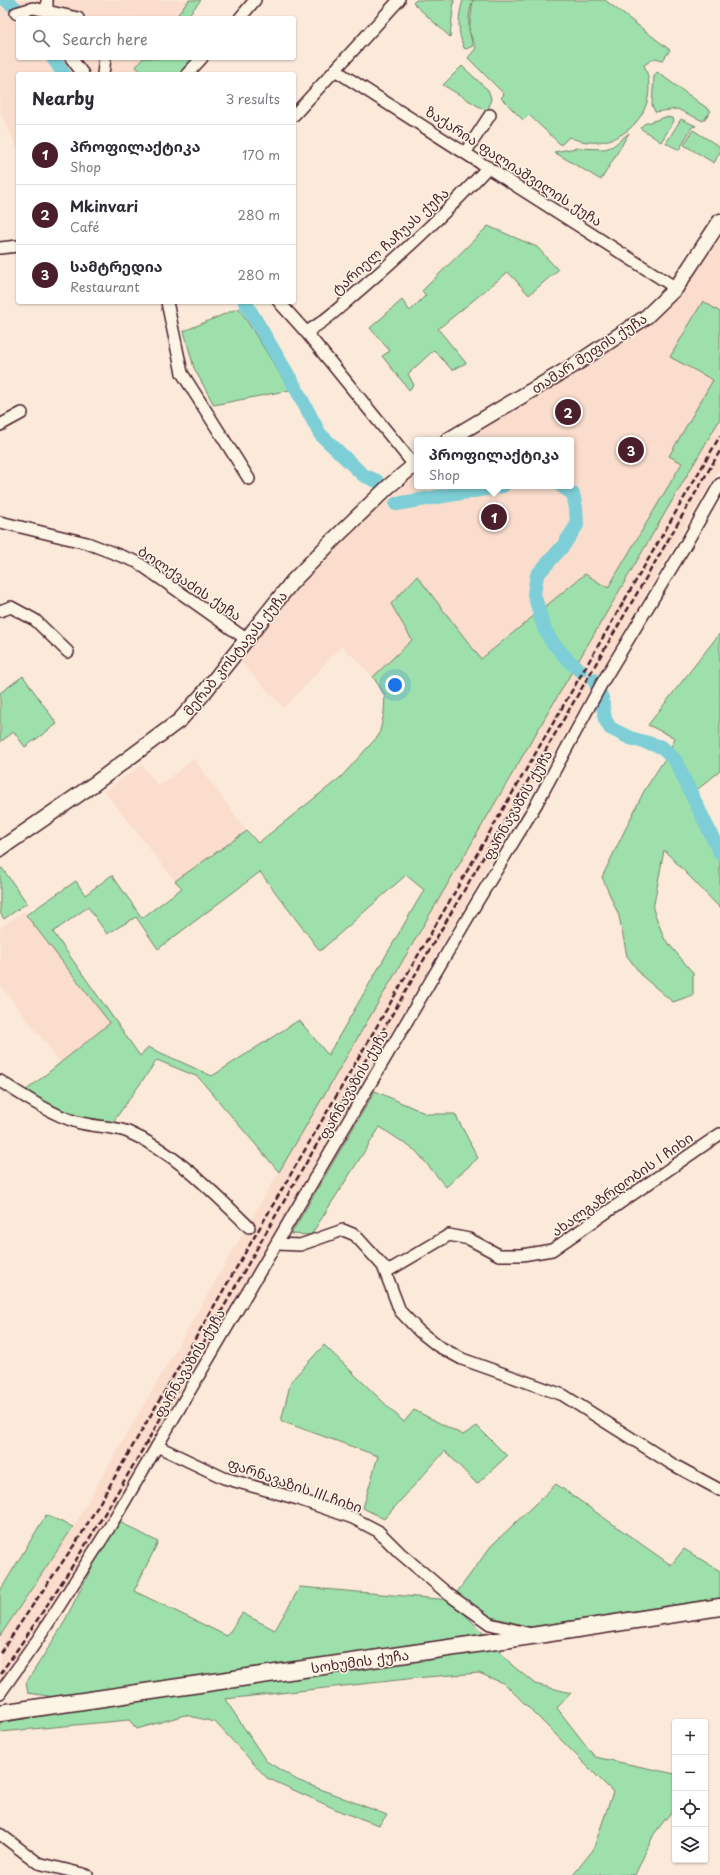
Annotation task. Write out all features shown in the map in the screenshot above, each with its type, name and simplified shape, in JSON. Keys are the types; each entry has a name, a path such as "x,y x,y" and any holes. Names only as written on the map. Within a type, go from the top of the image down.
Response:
{"highway":[{"name":"სოხუმის ქუჩა","path":"0,1713 538,1635 720,1606"}],"main road":[{"name":"თამარ მეფის ქუჩა","path":"453,437 576,364 646,318 676,288 720,221"},
{"name":"მერაბ კოსტავას ქუჩა","path":"0,849 94,784 180,720 203,694 292,582 389,486 414,466"}],"street":[{"path":"242,16 255,0"},
{"path":"296,113 399,0"},
{"path":"20,11 33,8 46,9 71,16"},
{"path":"72,60 82,72"},
{"path":"103,72 105,60"},
{"path":"189,72 200,60"},
{"name":"ზაქარია ფალიაშვილის ქუჩა","path":"335,70 676,288"},
{"path":"465,153 490,115"},
{"name":"ტარიელ ჩაჩუას ქუჩა","path":"306,332 327,318 378,274 453,205 488,167"},
{"path":"0,248 16,246"},
{"path":"167,304 182,373 249,479"},
{"path":"282,304 414,462"},
{"path":"0,425 22,413"},
{"name":"ფარნავაზის ქუჩა","path":"0,1693 38,1639 96,1548 157,1446 473,909 538,803 602,683 683,549 720,484"},
{"name":"ბოლქვაძის ქუჩა","path":"0,522 87,543 137,562 246,639"},
{"path":"0,611 11,608 35,620 68,652"},
{"path":"0,1081 28,1100 77,1122 126,1131 151,1144 200,1180 249,1227"},
{"name":"ახალგაზრდობის I ჩიხი","path":"386,1272 449,1235 469,1239 499,1255 522,1255 552,1250 577,1235 720,1134"},
{"path":"277,1244 300,1245 343,1230 355,1235 383,1266 400,1311 438,1346 462,1359 563,1395 672,1464 720,1490"},
{"name":"ფარნავაზის III ჩიხი","path":"157,1446 224,1478 353,1518 378,1531 400,1553 448,1594 490,1624 538,1635"},
{"path":"0,1834 38,1863 87,1875"}],"shaded area":[{"path":"0,0 29,0 32,2 35,0 189,0 177,16 16,16 16,60 141,60 136,67 142,72 16,72 16,145 0,113"},
{"path":"720,232 720,312 703,301 714,380 669,456 682,463 608,588 585,574 480,659 416,576 391,604 412,640 373,677 342,646 284,708 239,661 306,579 354,530 414,477 414,489 574,489 574,437 467,437 640,328"},
{"path":"720,419 720,467 100,1533 34,1639 0,1684 0,1636 73,1527 312,1114"},
{"path":"194,759 247,831 175,881 104,791 142,765 158,786"},
{"path":"24,911 110,1023 61,1063 0,985 0,928"}],"green space":[{"path":"189,0 201,0 188,16 177,16"},
{"path":"416,0 454,0 450,37 413,3"},
{"path":"463,0 473,0 469,23 473,46 466,49 464,48 459,30 459,18"},
{"path":"473,0 605,0 670,50 663,60 655,58 644,65 649,82 648,99 642,114 632,126 619,136 604,141 587,142 569,137 561,145 529,115 523,120 501,98 504,94 468,58 476,48 469,31"},
{"path":"141,60 196,60 184,72 142,72 136,67"},
{"path":"462,66 488,90 491,98 488,112 443,85"},
{"path":"657,72 711,111 703,121 677,109 655,112 652,105 654,76"},
{"path":"665,117 673,118 674,121 661,142 640,128 644,124"},
{"path":"681,119 696,126 692,127 679,150 666,143"},
{"path":"693,130 720,147 720,152 714,163 684,145"},
{"path":"629,133 601,180 554,152 576,148 605,149 613,146"},
{"path":"488,226 537,247 558,270 529,295 508,272 438,329 466,363 452,370 434,350 408,374 414,385 409,390 382,356 390,351 370,328 402,300 410,311 426,295 422,291"},
{"path":"703,301 720,312 720,419 279,1172 198,1077 157,1060 113,1122 76,1116 24,1092 110,1023 26,915 76,881 85,895 112,875 142,918 182,888 175,881 247,831 258,843 341,777 379,735 384,713 385,695 373,677 412,640 391,604 417,576 481,659 585,574 608,588 682,463 669,456 713,380 670,357","holes":["260,872 320,951 406,875 424,890 328,1055 299,1020 212,1076 148,1047 140,1056 53,932 88,907 107,934 136,917 158,949"]},
{"path":"239,308 290,390 214,405 194,368 184,331"},
{"path":"720,633 720,771 692,794 720,853 720,908 664,850 653,909 664,938 693,973 693,995 673,1002 643,977 627,956 619,916 602,877 644,791 668,754 675,738 648,725"},
{"path":"23,676 57,724 25,747 14,732 0,742 0,693"},
{"path":"2,868 27,903 4,919 0,913 0,869"},
{"path":"375,1091 427,1114 455,1114 478,1158 446,1187 416,1151 380,1127 311,1235 291,1234"},
{"path":"324,1345 404,1422 414,1410 463,1435 477,1426 507,1456 477,1484 445,1451 384,1519 363,1508 378,1456 281,1421 291,1381"},
{"path":"556,1484 671,1565 684,1549 720,1571 720,1598 531,1627 492,1617 455,1595 491,1546"},
{"path":"46,1515 73,1527 0,1636 0,1591"},
{"path":"118,1521 158,1542 134,1591 227,1636 242,1613 275,1630 300,1587 451,1600 484,1634 54,1697 28,1693 26,1683 61,1628 94,1563"},
{"path":"495,1647 513,1666 535,1684 571,1693 557,1708 595,1757 672,1773 672,1811 654,1834 635,1875 573,1875 593,1850 613,1792 505,1684 479,1673 426,1677 225,1699 266,1761 297,1780 387,1815 379,1825 342,1812 267,1778 215,1722 185,1715 137,1729 129,1720 0,1732 0,1723 197,1689"}],"waterway":[{"path":"6,0 25,16"},
{"path":"54,60 63,72"},
{"path":"246,304 293,383 320,434 363,475 377,481"},
{"path":"396,504 485,489"},
{"path":"566,489 573,494 577,525 563,546 537,575 534,594 544,628 552,642 570,662 580,670"},
{"path":"594,680 602,698 605,719 610,728 630,738 662,747 675,760 720,853"}],"railway":[{"path":"0,1653 81,1535 720,436"},
{"path":"0,1674 39,1618 76,1560 147,1442 337,1109 720,451"}],"place":[{"name":"Mkinvari","path":"568,412"},
{"name":"სამტრედია","path":"631,450"},
{"name":"პროფილაქტიკა","path":"494,517"}]}
